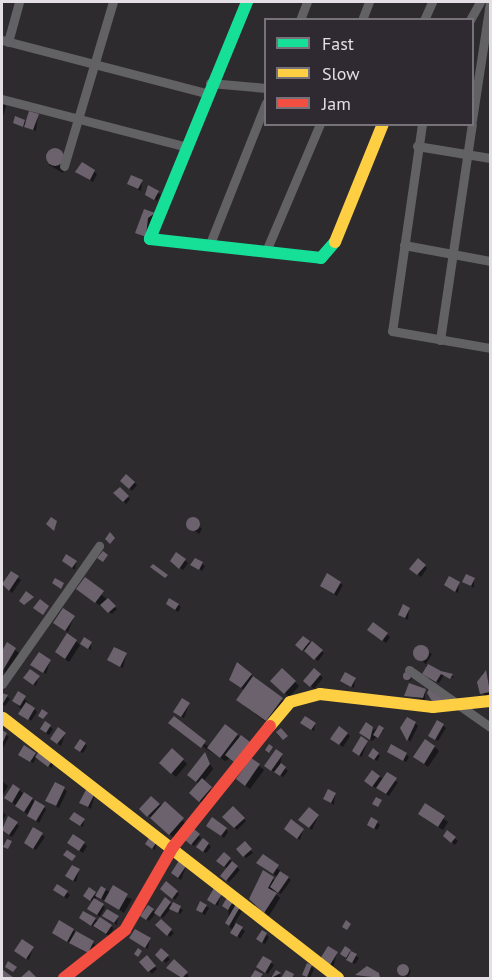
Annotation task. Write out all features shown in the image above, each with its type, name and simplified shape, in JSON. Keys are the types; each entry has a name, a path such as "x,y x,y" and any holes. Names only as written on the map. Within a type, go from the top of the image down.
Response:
{"street":[{"path":"19,2 5,41 93,66 207,88 264,88"},
{"path":"64,166 112,2"},
{"path":"247,2 207,88 187,147 150,239 321,258 330,254 382,126"},
{"path":"301,18 307,2"},
{"path":"363,18 369,2"},
{"path":"425,18 432,2"},
{"path":"471,18 480,2"},
{"path":"474,112 487,57 490,2"},
{"path":"2,99 187,147"},
{"path":"210,246 264,108"},
{"path":"266,251 319,126"},
{"path":"422,126 392,331 490,349 490,344"},
{"path":"440,340 472,126"},
{"path":"417,146 490,158"},
{"path":"404,245 490,261"},
{"path":"2,684 99,546"},
{"path":"409,670 490,727"},
{"path":"64,978 125,930 173,847 267,726 297,699 328,694 466,708 490,701"},
{"path":"2,718 173,847 338,978"}],"building":[{"path":"29,111 39,114 33,130 24,127"},
{"path":"15,116 25,120 23,127 13,123"},
{"path":"51,148 59,148 64,153 62,164 51,166 46,161 46,153"},
{"path":"82,162 95,170 90,180 75,172"},
{"path":"131,175 143,180 138,189 127,184"},
{"path":"148,185 159,191 154,200 145,195"},
{"path":"144,209 155,213 148,218 146,237 135,233"},
{"path":"126,474 135,482 129,489 120,481"},
{"path":"120,487 129,496 123,502 113,493"},
{"path":"51,517 57,521 54,531 46,524"},
{"path":"193,517 198,519 200,524 198,529 193,531 188,529 186,524 188,519"},
{"path":"110,532 115,538 110,544 105,539"},
{"path":"103,551 108,555 103,562 97,558"},
{"path":"176,552 186,559 179,569 170,561"},
{"path":"66,554 77,561 72,568 62,561"},
{"path":"195,558 203,562 199,570 190,565"},
{"path":"418,558 426,565 417,575 409,569"},
{"path":"153,564 168,575 165,578 150,567"},
{"path":"11,571 19,576 9,591 2,584"},
{"path":"327,573 341,582 334,594 320,586"},
{"path":"466,574 475,578 471,586 462,582"},
{"path":"449,576 460,582 455,592 444,585"},
{"path":"85,577 104,591 95,603 76,589"},
{"path":"55,578 64,583 61,589 52,583"},
{"path":"26,591 34,597 24,605 19,601"},
{"path":"108,598 116,606 108,613 100,605"},
{"path":"169,598 179,604 175,610 166,604"},
{"path":"40,599 49,606 43,615 33,608"},
{"path":"403,604 410,608 405,618 398,615"},
{"path":"63,608 75,616 65,631 53,623"},
{"path":"373,622 388,633 382,641 367,630"},
{"path":"67,633 77,640 65,659 55,652"},
{"path":"303,636 310,641 302,651 295,645"},
{"path":"84,637 92,642 88,649 80,644"},
{"path":"312,641 323,650 314,660 304,651"},
{"path":"7,642 16,648 2,672 2,651"},
{"path":"418,645 424,645 429,653 427,659 418,661 413,656 413,650"},
{"path":"114,647 127,653 120,667 107,660"},
{"path":"39,652 51,660 43,673 30,665"},
{"path":"237,662 252,674 241,688 229,680"},
{"path":"428,664 453,674 450,679 441,674 436,682 422,674"},
{"path":"282,668 296,681 284,694 270,681"},
{"path":"314,668 321,674 310,687 303,681"},
{"path":"30,669 40,676 33,685 23,678"},
{"path":"486,670 490,692 480,694 477,682"},
{"path":"345,672 356,678 351,687 340,681"},
{"path":"407,672 411,676 407,680 403,676"},
{"path":"253,676 283,698 266,721 236,700"},
{"path":"409,683 426,689 423,698 404,696"},
{"path":"430,687 450,699 433,703 427,693"},
{"path":"18,691 26,696 20,706 12,701"},
{"path":"2,693 8,695 2,705"},
{"path":"182,698 190,703 181,717 173,712"},
{"path":"26,702 35,708 28,720 18,714"},
{"path":"42,709 48,713 43,719 38,716"},
{"path":"174,716 206,741 201,748 168,723"},
{"path":"305,716 316,723 311,730 300,723"},
{"path":"407,717 416,722 407,741 400,728"},
{"path":"437,720 444,724 435,740 428,736"},
{"path":"45,721 51,725 46,733 40,729"},
{"path":"366,722 373,727 370,740 359,733"},
{"path":"225,724 238,734 220,758 207,748"},
{"path":"379,725 384,728 378,738 373,735"},
{"path":"339,726 348,733 339,745 330,739"},
{"path":"58,727 66,733 57,744 50,739"},
{"path":"281,728 288,736 283,740 276,732"},
{"path":"2,730 7,733 2,744"},
{"path":"241,735 250,742 234,762 225,755"},
{"path":"361,736 368,741 359,756 352,751"},
{"path":"80,739 86,743 80,752 74,748"},
{"path":"425,739 435,746 424,764 413,757"},
{"path":"269,744 273,747 269,753 265,750"},
{"path":"391,744 407,753 403,761 387,752"},
{"path":"24,745 36,753 30,762 18,755"},
{"path":"172,748 184,759 171,774 159,763"},
{"path":"373,748 379,753 374,760 368,756"},
{"path":"41,749 54,758 48,767 35,757"},
{"path":"276,749 283,754 271,771 264,766"},
{"path":"205,752 210,764 196,782 187,775"},
{"path":"251,758 260,764 245,786 236,779"},
{"path":"281,763 286,767 280,776 274,772"},
{"path":"372,770 380,776 372,787 364,781"},
{"path":"387,772 397,778 386,794 376,788"},
{"path":"202,778 212,787 199,802 189,793"},
{"path":"55,782 65,787 56,806 45,801"},
{"path":"13,784 20,789 12,803 4,798"},
{"path":"87,788 95,793 88,807 79,803"},
{"path":"328,789 336,793 331,803 323,799"},
{"path":"24,792 33,798 24,812 15,806"},
{"path":"151,796 160,804 147,817 139,809"},
{"path":"376,797 382,800 378,807 372,804"},
{"path":"35,800 45,806 36,821 27,816"},
{"path":"165,801 184,818 169,835 150,818"},
{"path":"425,803 445,816 438,827 418,814"},
{"path":"233,806 245,818 234,828 222,817"},
{"path":"309,807 319,815 309,828 298,820"},
{"path":"74,812 85,819 80,826 69,819"},
{"path":"8,816 18,822 9,835 2,830"},
{"path":"212,817 227,828 221,836 206,826"},
{"path":"371,817 378,821 374,829 367,825"},
{"path":"291,819 304,829 297,839 284,829"},
{"path":"33,827 43,833 33,849 24,843"},
{"path":"194,829 200,834 191,845 185,840"},
{"path":"447,830 456,837 451,843 443,836"},
{"path":"73,834 85,842 79,851 67,843"},
{"path":"151,835 158,840 152,849 145,844"},
{"path":"203,838 209,843 203,852 196,847"},
{"path":"7,839 12,841 8,849 3,847"},
{"path":"245,841 252,849 243,857 236,849"},
{"path":"67,850 76,856 72,861 63,855"},
{"path":"224,852 231,858 224,867 216,861"},
{"path":"263,854 279,865 273,874 256,863"},
{"path":"180,859 188,863 178,878 171,873"},
{"path":"232,861 238,866 226,881 220,876"},
{"path":"72,865 80,869 73,881 65,876"},
{"path":"263,870 274,877 268,888 277,893 264,913 249,899"},
{"path":"280,871 289,877 278,893 270,887"},
{"path":"166,881 178,891 172,899 160,889"},
{"path":"57,884 68,891 64,897 53,890"},
{"path":"113,885 128,894 119,910 104,901"},
{"path":"101,886 106,889 101,899 95,896"},
{"path":"89,887 96,892 90,901 83,896"},
{"path":"214,888 222,894 215,905 207,900"},
{"path":"228,896 234,900 228,910 222,906"},
{"path":"165,897 171,902 160,917 154,913"},
{"path":"94,898 104,904 97,915 87,909"},
{"path":"200,901 207,905 202,913 196,910"},
{"path":"173,902 181,906 178,913 169,909"},
{"path":"236,904 240,907 229,926 225,923"},
{"path":"148,905 154,909 146,920 140,916"},
{"path":"107,909 119,916 114,923 102,916"},
{"path":"83,911 96,918 91,926 79,918"},
{"path":"100,917 112,925 106,934 93,926"},
{"path":"161,919 172,929 167,936 155,925"},
{"path":"59,920 74,929 67,942 52,933"},
{"path":"346,920 351,924 347,930 342,927"},
{"path":"236,923 243,927 237,937 230,933"},
{"path":"135,929 151,938 145,948 129,938"},
{"path":"262,930 267,933 262,943 256,939"},
{"path":"76,931 94,941 88,953 69,943"},
{"path":"22,939 34,947 26,959 14,951"},
{"path":"328,946 338,952 330,965 320,959"},
{"path":"345,946 351,950 346,958 340,954"},
{"path":"138,948 142,951 138,957 134,954"},
{"path":"161,948 169,955 162,962 155,955"},
{"path":"351,951 357,954 352,963 346,960"},
{"path":"147,955 156,966 148,972 139,962"},
{"path":"263,956 272,961 265,973 256,967"},
{"path":"174,959 188,972 182,978 166,968"},
{"path":"8,961 17,967 13,972 5,967"},
{"path":"307,963 312,965 307,977 302,975"},
{"path":"403,964 409,970 403,976 397,970"},
{"path":"367,966 379,973 380,978 355,975"},
{"path":"3,970 14,978 2,978"},
{"path":"29,970 37,978 20,978"},
{"path":"255,970 263,974 260,978 250,978"},
{"path":"276,970 281,973 271,978"},
{"path":"286,970 294,974 292,978 281,978"}],"traffic: fast":[{"path":"247,2 150,239 321,258 335,242"}],"traffic: slow":[{"path":"335,242 382,126"},
{"path":"270,726 290,702 320,694 433,707 490,701"},
{"path":"3,718 338,978"}],"traffic: jam":[{"path":"64,978 125,930 173,847 270,726"}]}
